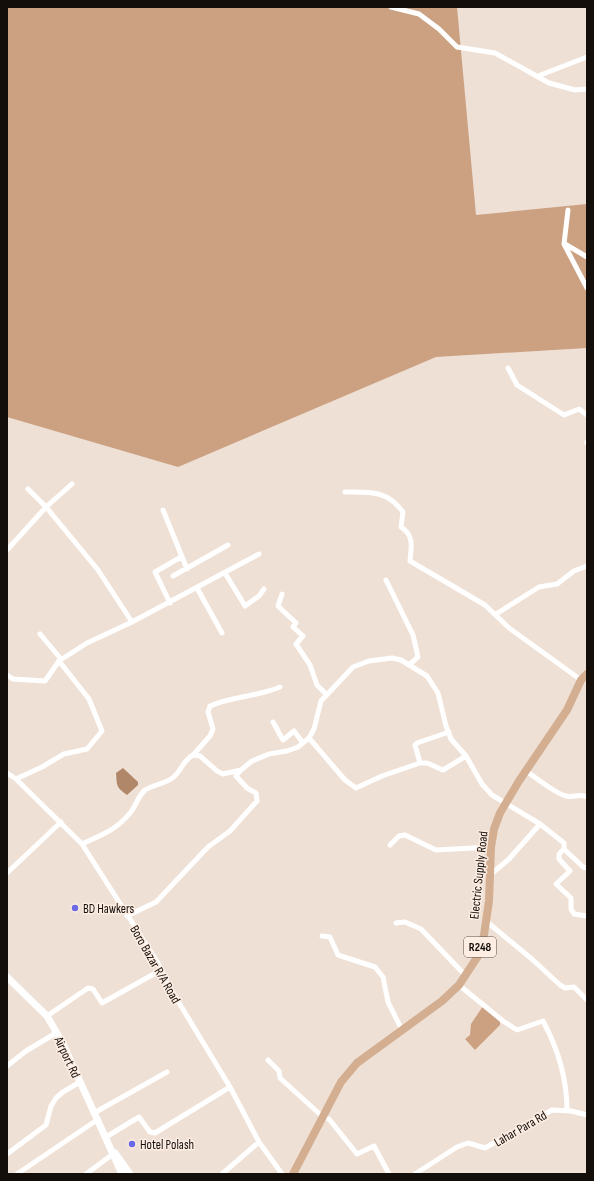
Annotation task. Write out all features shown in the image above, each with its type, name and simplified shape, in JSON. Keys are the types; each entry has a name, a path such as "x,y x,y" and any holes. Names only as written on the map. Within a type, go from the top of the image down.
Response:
{"main road":[{"name":"Electric Supply Road","path":"293,1174 342,1082 357,1063 442,1001 459,985 478,956 486,921 491,847 494,829 506,804 526,771 567,710 580,680 587,674"},
{"name":"Airport Rd","path":"7,977 47,1016 80,1082 122,1174"},
{"name":"Airport Rd","path":"113,1152 130,1174"}],"street":[{"path":"391,7 419,14 439,30 456,47 495,53 549,83 575,90 587,89"},
{"path":"538,76 587,57"},
{"path":"568,210 564,244 587,288"},
{"path":"564,244 587,257"},
{"path":"508,368 517,384 564,415 579,409 587,415"},
{"path":"7,550 46,507 72,484"},
{"path":"28,489 46,507 98,570 132,622"},
{"path":"345,492 374,492 396,502 403,512 401,527 408,532 412,543 410,561 485,604 509,628 580,680"},
{"path":"163,510 187,569"},
{"path":"173,576 228,545"},
{"path":"7,675 13,679 45,680 60,660 87,643 132,622 259,554"},
{"path":"170,602 155,572 181,557"},
{"path":"496,614 538,587 557,584 574,571 587,566"},
{"path":"225,573 245,606 259,596 264,589"},
{"path":"386,580 412,635 418,657 410,664"},
{"path":"197,588 222,633"},
{"path":"282,594 278,606 296,623 293,627 303,636 296,644 310,665 317,685 326,694"},
{"path":"16,779 42,767 64,754 87,749 102,731 89,699 40,634"},
{"path":"128,916 156,902 208,847 230,831 257,800 256,793 247,788 236,776 241,770 252,761 269,754 287,751 303,743 309,738 314,728 321,701 326,694 358,663 392,658 410,664 427,676 438,693 448,732 466,756 482,784 506,804 540,824 564,843 564,849 560,854 559,859 570,871 556,884 571,898 571,909 574,914 587,916"},
{"path":"82,844 118,828 132,811 140,796 146,790 171,779 179,772 180,766 193,755 210,736 213,729 208,712 210,706 219,702 266,693 280,687"},
{"path":"273,722 282,740 294,731 303,743"},
{"path":"420,763 415,745 448,732"},
{"path":"309,738 345,780 356,788 382,776 420,763 427,763 443,770 466,756"},
{"path":"193,755 200,756 217,772 223,774 241,770"},
{"path":"526,771 562,795 571,797 582,795 587,797"},
{"name":"Boro Bazar R/A Road","path":"7,773 16,779 82,844 161,970 170,988 230,1087 259,1142 282,1174"},
{"path":"7,873 61,822"},
{"path":"490,875 509,860 540,824"},
{"path":"390,845 399,836 405,835 436,850 491,847"},
{"path":"564,849 583,867 587,868"},
{"path":"486,921 534,960 563,988 574,986 587,1000"},
{"path":"396,923 405,922 421,929 466,976"},
{"path":"322,936 330,937 338,955 375,967 383,977 388,1002 402,1030"},
{"path":"47,1016 88,988 93,989 102,1003 161,970"},
{"path":"459,985 503,1021 517,1030 543,1021 559,1053 567,1092 567,1110"},
{"path":"7,1066 26,1050 56,1033"},
{"path":"268,1060 279,1071 280,1078 323,1118 329,1119 357,1154 374,1146 389,1174"},
{"path":"22,1173 95,1116 166,1072"},
{"path":"7,1154 46,1125 51,1106 56,1098 80,1082"},
{"path":"106,1137 139,1117 150,1132 155,1133 230,1087"},
{"name":"Lahar Para Rd","path":"415,1174 457,1147 468,1143 485,1148 552,1110 567,1110 587,1115"},
{"path":"222,1174 259,1142"},
{"path":"86,1174 113,1152"}],"shaded area":[{"path":"7,7 457,7 476,215 587,204 587,348 436,357 178,467 7,417"},
{"path":"123,768 138,782 138,785 127,795 119,788 117,781 116,773"},
{"path":"483,1006 500,1021 500,1025 475,1050 465,1039 470,1035 471,1024"}],"place":[{"name":"BD Hawkers","path":"75,908"},
{"name":"Hotel Polash","path":"132,1144"}]}
